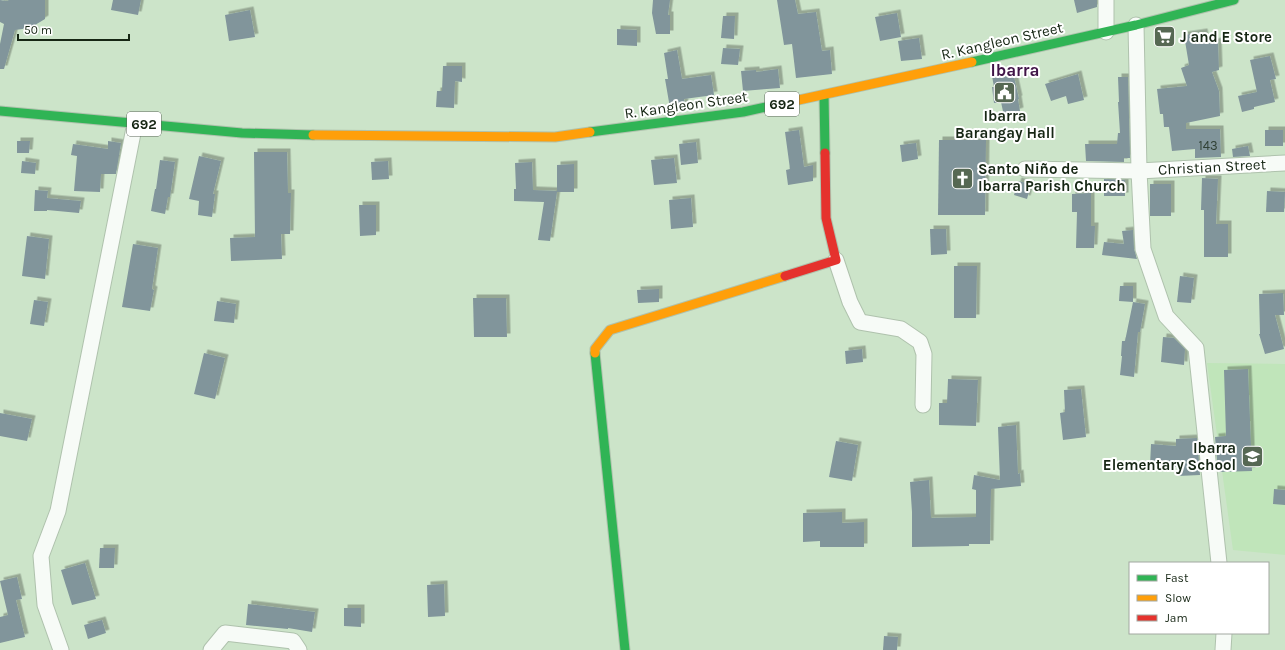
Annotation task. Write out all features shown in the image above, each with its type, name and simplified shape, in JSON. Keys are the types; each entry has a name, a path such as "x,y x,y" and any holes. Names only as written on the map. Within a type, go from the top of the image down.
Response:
{"main road":[{"name":"R. Kangleon Street","path":"136,124 242,133 289,135 555,137 730,114 824,95 1106,32 1234,0"},
{"path":"625,650 595,349 610,330 836,260 826,218 824,95"},
{"name":"692","path":"0,111 136,124"}],"street":[{"path":"1106,0 1106,32"},
{"path":"1136,25 1139,171 1144,249 1166,316 1196,348 1220,562"},
{"path":"61,650 45,605 41,556 58,511 136,124"},
{"name":"Christian Street","path":"1025,169 1139,171 1285,163"},
{"path":"836,260 850,302 860,322 901,329 920,342 924,354 923,405"},
{"path":"211,650 226,633 293,641 299,650"},
{"path":"1223,650 1224,634"}],"shaded area":[{"name":"Ibarra Elementary School","path":"1207,363 1285,364 1285,555 1233,550"}],"building":[{"path":"0,0 45,0 45,19 30,28 15,30 4,69 0,69 0,44 4,24 0,22"},
{"path":"113,0 141,0 138,15 111,10"},
{"path":"653,0 670,0 668,15 670,15 670,34 656,34 652,13"},
{"path":"777,0 795,0 798,14 816,12 822,51 830,50 832,74 796,78 792,44 784,45"},
{"path":"1074,0 1097,0 1097,7 1077,13"},
{"path":"250,10 255,37 229,41 225,15"},
{"path":"897,13 901,37 880,41 875,17"},
{"path":"723,16 735,16 734,39 721,38"},
{"path":"617,29 637,30 637,46 617,45"},
{"path":"1204,32 1206,44 1218,41 1219,70 1212,72 1219,91 1220,116 1186,123 1186,129 1220,129 1221,157 1195,158 1195,149 1172,151 1169,127 1164,127 1163,114 1160,114 1157,89 1187,86 1181,68 1189,65 1184,35"},
{"path":"919,38 922,59 901,61 898,41"},
{"path":"723,48 740,49 738,65 721,64"},
{"path":"677,50 682,79 711,75 714,95 684,99 685,105 670,108 665,79 668,79 664,53"},
{"path":"1270,56 1276,79 1270,80 1275,102 1254,107 1254,109 1242,112 1238,96 1257,92 1250,60"},
{"path":"443,66 462,66 462,82 455,81 454,108 436,107 437,91 442,91"},
{"path":"778,69 780,88 743,91 741,71 756,70 756,72"},
{"path":"1013,72 1020,111 1004,116 1001,102 994,103 992,76"},
{"path":"1078,74 1084,100 1068,104 1066,96 1051,101 1045,84"},
{"path":"1118,77 1128,77 1130,158 1124,158 1124,162 1086,161 1085,144 1117,144 1118,133 1120,133"},
{"path":"799,130 804,167 813,165 813,181 788,185 786,170 790,169 785,132"},
{"path":"1265,130 1283,130 1283,146 1265,146"},
{"name":"Santo Niño de Ibarra Parish Church","path":"939,140 986,140 985,215 938,215"},
{"path":"17,141 30,141 29,153 17,153"},
{"path":"108,141 121,143 116,174 101,174 100,192 74,191 77,156 71,155 73,144 108,149"},
{"path":"696,142 698,163 681,165 679,144"},
{"path":"916,143 918,159 902,162 900,145"},
{"path":"1248,146 1250,156 1233,157 1232,149"},
{"path":"254,152 287,152 288,193 291,193 290,234 281,234 282,259 231,261 230,238 255,237"},
{"path":"199,156 221,161 213,194 215,194 212,217 198,215 199,201 189,199"},
{"path":"674,158 677,183 654,185 651,160"},
{"path":"160,160 175,162 170,197 168,197 165,214 151,211"},
{"path":"22,161 36,163 35,174 21,173"},
{"path":"388,161 389,179 372,180 371,162"},
{"path":"532,162 533,190 557,191 557,165 574,164 574,192 557,192 550,241 538,240 544,202 514,201 514,189 516,189 515,163"},
{"path":"1202,178 1218,179 1216,224 1228,224 1228,257 1204,257 1204,210 1201,210"},
{"path":"1104,179 1125,180 1125,196 1104,196"},
{"path":"1018,181 1031,184 1027,199 1014,195"},
{"path":"1150,184 1171,184 1171,216 1150,216"},
{"path":"35,190 48,191 47,198 81,201 79,213 47,210 34,211"},
{"path":"1267,191 1285,192 1284,212 1266,212"},
{"path":"1091,193 1091,226 1095,226 1094,248 1076,248 1077,212 1072,212 1072,194"},
{"path":"691,198 693,227 671,229 669,200"},
{"path":"359,205 376,205 376,235 360,236"},
{"path":"930,229 946,229 947,254 931,255"},
{"path":"1133,230 1134,249 1137,259 1102,255 1104,242 1124,244 1122,231"},
{"path":"27,236 49,239 45,279 22,276"},
{"path":"133,244 158,248 152,289 154,290 150,311 122,307"},
{"path":"954,266 977,266 976,318 954,318"},
{"path":"1180,276 1194,278 1191,303 1177,302"},
{"path":"1120,286 1133,286 1133,302 1119,301"},
{"path":"659,289 659,302 638,303 637,290"},
{"path":"1283,293 1284,315 1275,315 1284,349 1265,354 1259,334 1259,294"},
{"path":"473,298 506,298 507,337 474,337"},
{"path":"34,300 48,302 44,326 30,324"},
{"path":"217,301 236,304 234,323 214,321"},
{"path":"1133,302 1145,304 1140,332 1138,332 1134,377 1120,375 1122,341 1125,341"},
{"path":"1163,337 1174,338 1185,349 1184,365 1161,362"},
{"path":"862,349 863,362 846,364 845,351"},
{"path":"204,353 225,358 215,399 194,394"},
{"path":"1248,369 1252,471 1218,472 1215,437 1226,436 1224,370"},
{"path":"948,379 978,380 976,426 939,425 939,403 947,403"},
{"path":"1081,389 1086,437 1063,440 1060,413 1065,412 1064,390"},
{"path":"0,413 32,419 27,441 0,436"},
{"path":"1016,425 1018,474 1020,473 1021,486 991,489 990,544 912,547 910,482 929,480 931,518 976,517 976,490 972,489 974,475 1000,480 998,427"},
{"path":"1197,438 1200,475 1178,476 1177,467 1150,466 1151,444 1176,446 1176,439"},
{"path":"836,441 858,445 852,481 829,477"},
{"path":"1274,489 1285,490 1285,505 1273,504"},
{"path":"842,512 842,523 864,522 864,547 820,547 820,541 803,542 803,513"},
{"path":"100,548 115,548 114,568 99,568"},
{"path":"85,563 96,599 72,605 61,570"},
{"path":"17,577 22,599 16,600 25,637 0,643 0,617 8,615 0,581"},
{"path":"444,584 445,616 428,617 427,585"},
{"path":"248,604 315,612 312,632 288,628 246,625"},
{"path":"344,608 361,608 361,627 344,626"},
{"path":"102,620 106,633 88,639 84,625"},
{"path":"884,636 898,637 897,650 883,650"}],"traffic: fast":[{"path":"972,62 1136,25 1234,0"},
{"path":"824,95 825,153"},
{"path":"590,132 743,112 794,101"},
{"path":"0,111 242,133 313,135"},
{"path":"595,353 625,650"}],"traffic: slow":[{"path":"794,101 972,62"},
{"path":"313,135 555,137 590,132"},
{"path":"595,353 595,349 610,330 785,276"}],"traffic: jam":[{"path":"785,276 836,260 826,218 825,153"}],"place":[{"name":"J and E Store","path":"1165,37"},
{"name":"Ibarra Barangay Hall","path":"1005,93"},
{"name":"Santo Niño de Ibarra Parish Church","path":"962,178"},
{"name":"Ibarra Elementary School","path":"1252,457"}],"district":[{"name":"Ibarra","path":"1015,70"}]}
